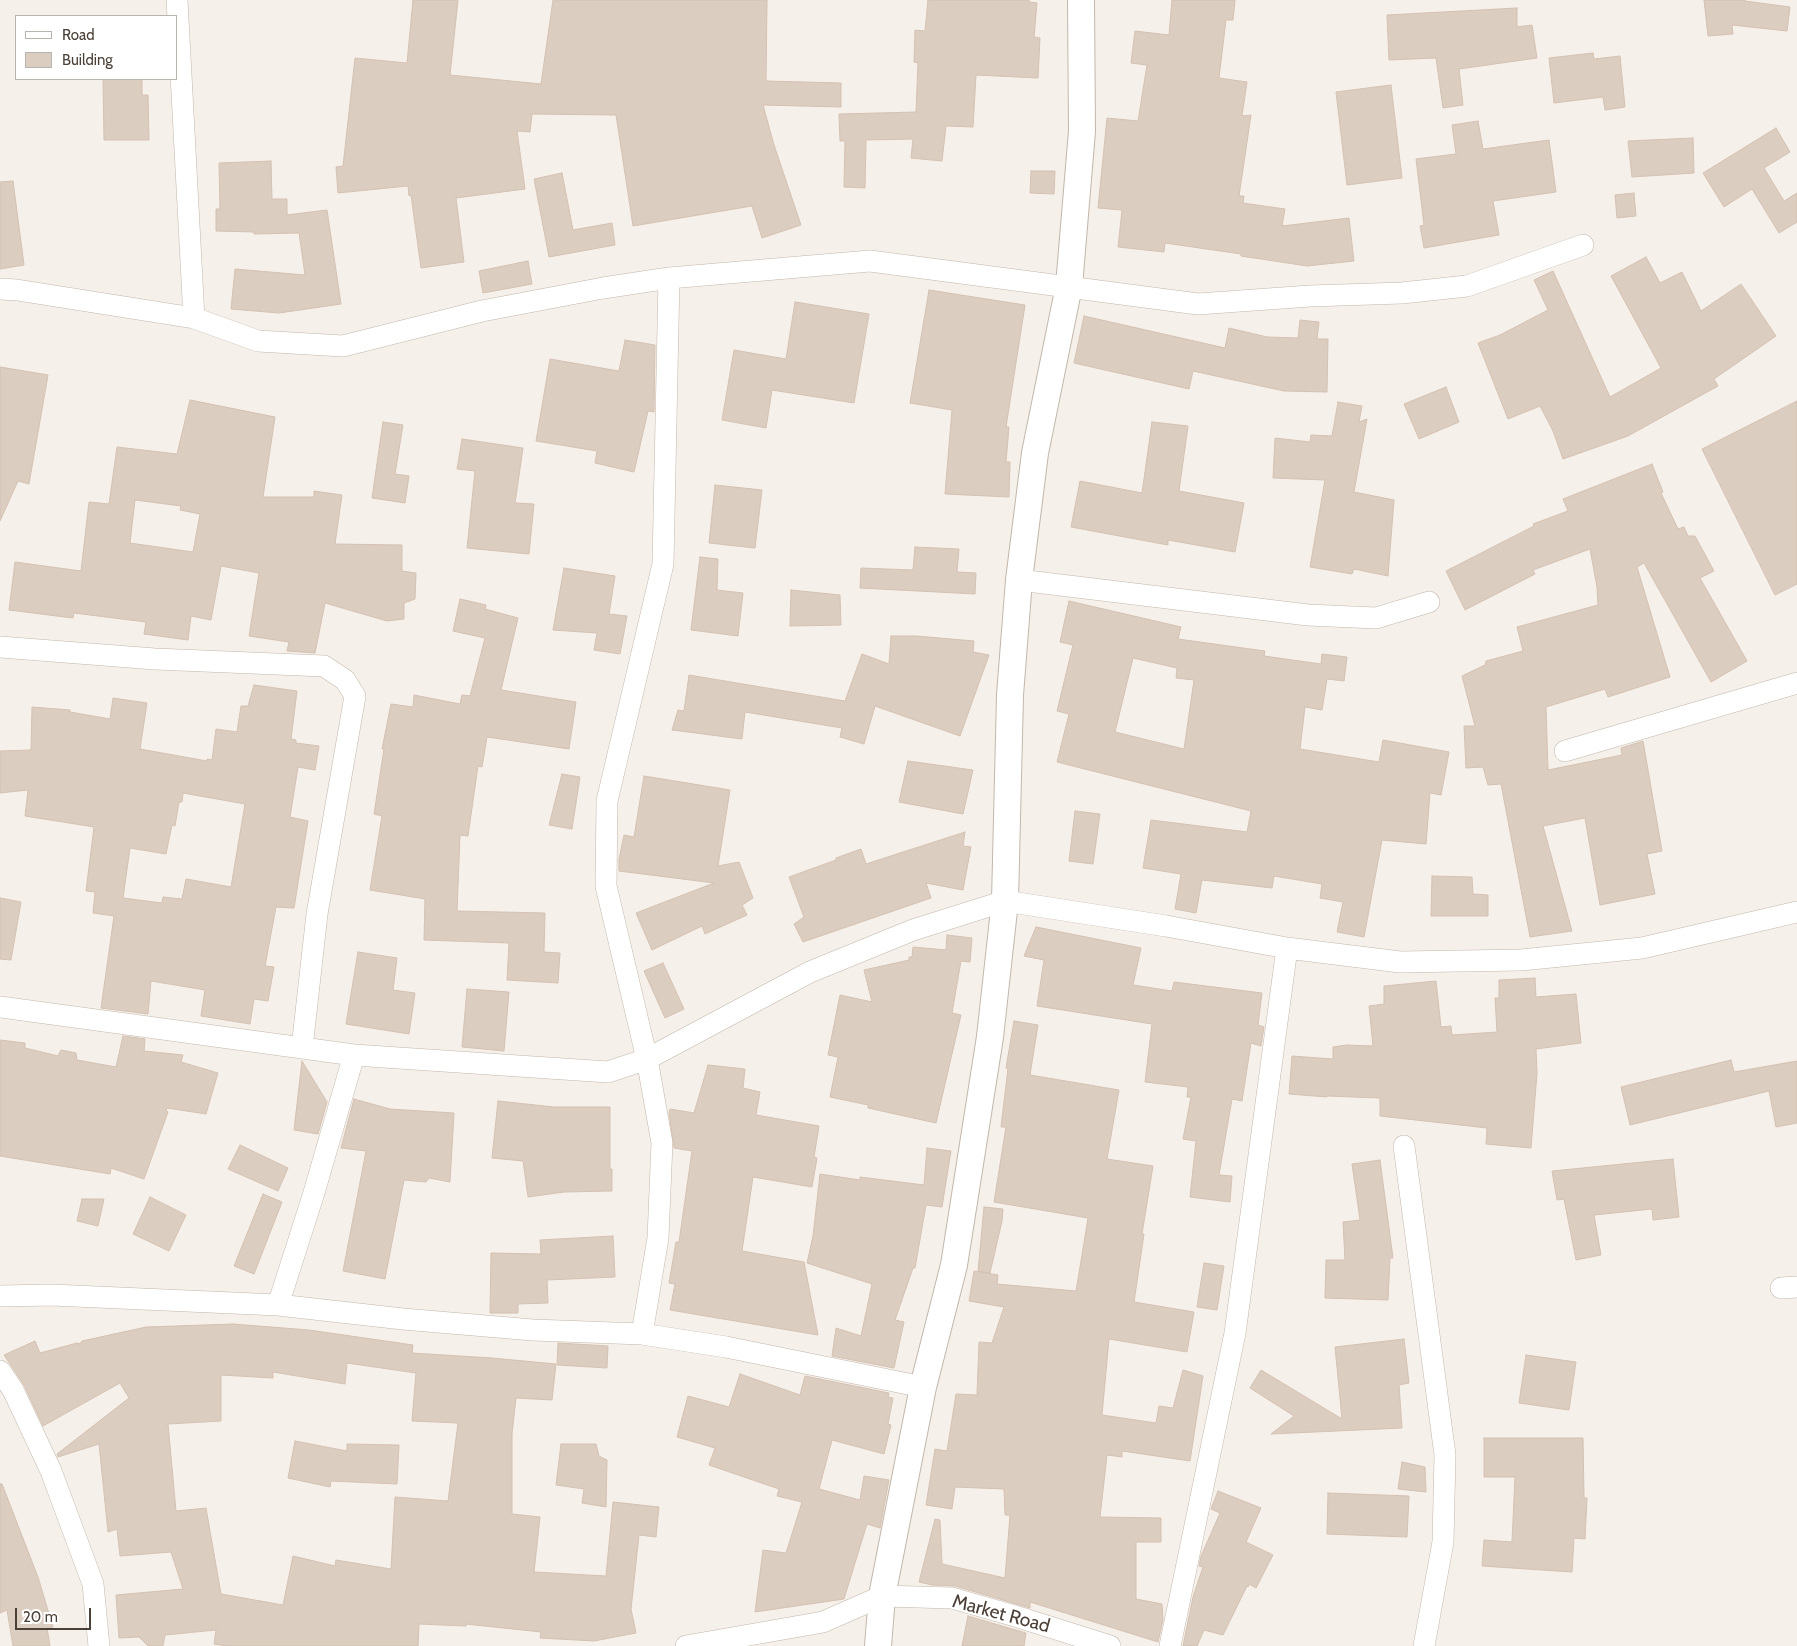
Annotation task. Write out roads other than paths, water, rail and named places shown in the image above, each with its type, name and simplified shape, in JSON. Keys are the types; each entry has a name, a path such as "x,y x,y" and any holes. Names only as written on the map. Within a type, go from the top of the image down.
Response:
{"street":[{"path":"177,0 178,15"},
{"path":"878,1646 882,1596 924,1387 954,1265 990,1037 1005,901 1010,694 1019,580 1035,454 1069,286 1082,131 1081,0"},
{"path":"178,19 194,318"},
{"path":"0,288 194,318 258,342 343,346 482,311 604,288 668,278 870,261 1198,304 1310,296 1402,293 1467,286 1583,245"},
{"path":"642,1334 658,1238 662,1143 647,1059 606,886 607,801 663,564 668,278"},
{"path":"1019,580 1308,615 1376,618 1429,602"},
{"path":"0,647 155,659 324,666 345,680 355,696 317,914 302,1048"},
{"path":"1565,751 1797,683"},
{"path":"0,1006 354,1055 608,1072 647,1059 810,972 913,930 1005,901 1157,924 1287,948 1400,962 1521,960 1642,948 1797,912"},
{"path":"1170,1646 1236,1333 1287,948"},
{"path":"278,1305 313,1196 354,1055"},
{"path":"1404,1146 1445,1455 1443,1542 1424,1646"},
{"path":"0,1296 52,1295 278,1305 403,1319 533,1330 642,1334 726,1347 924,1387"},
{"path":"0,1371 13,1390 51,1472 93,1584 99,1646"},
{"name":"Market Road","path":"686,1646 823,1622 882,1596 952,1598 1110,1646"}]}
